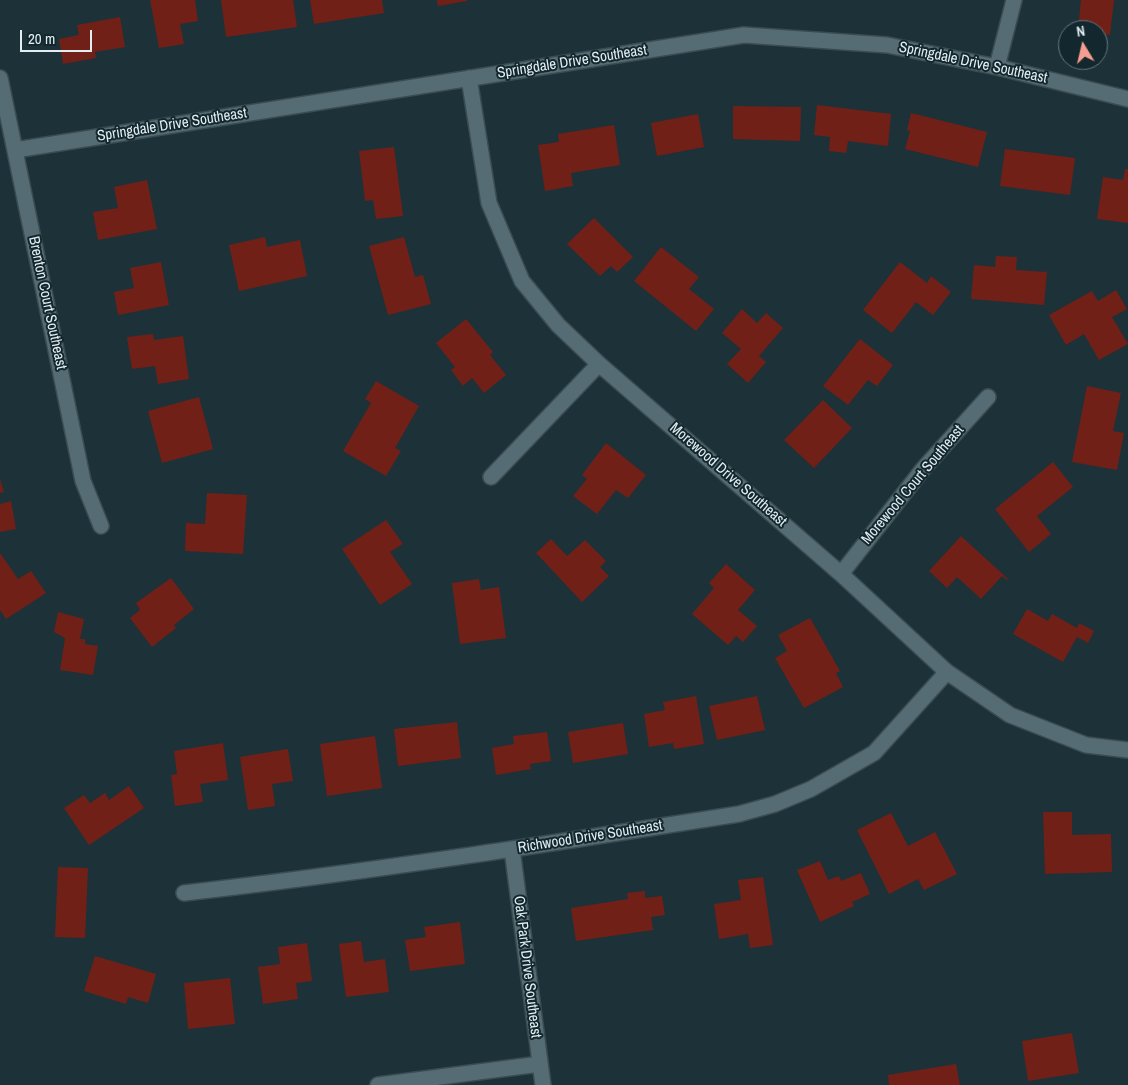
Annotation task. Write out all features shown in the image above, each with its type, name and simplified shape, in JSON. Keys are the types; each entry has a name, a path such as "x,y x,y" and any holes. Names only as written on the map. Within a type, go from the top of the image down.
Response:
{"street":[{"path":"997,68 1014,0"},
{"name":"Springdale Drive Southeast","path":"15,150 744,35 887,45 997,68 1128,99"},
{"name":"Brenton Court Southeast","path":"0,78 83,481 101,526"},
{"name":"Morewood Drive Southeast","path":"469,78 489,203 522,281 558,325 599,364 841,574 947,672 1010,715 1086,745 1128,750"},
{"path":"491,477 599,364"},
{"name":"Morewood Court Southeast","path":"841,574 923,468 988,397"},
{"name":"Richwood Drive Southeast","path":"184,892 512,849 738,814 775,804 811,789 874,753 947,672"},
{"name":"Oak Park Drive Southeast","path":"512,849 543,1085"},
{"path":"378,1085 540,1064"}],"building":[{"path":"150,0 195,0 198,21 180,24 184,44 159,48"},
{"path":"221,0 293,0 297,27 226,37"},
{"path":"310,0 382,0 384,13 314,24"},
{"path":"437,0 467,0 467,1 438,6"},
{"path":"1081,0 1114,0 1110,35 1108,35 1108,20 1079,20"},
{"path":"120,17 125,47 95,52 96,58 63,64 59,39 79,35 77,25"},
{"path":"817,105 891,114 888,146 848,141 846,153 829,151 830,137 814,135"},
{"path":"733,106 801,107 800,141 733,139"},
{"path":"911,113 987,132 978,167 905,149 910,131 907,130"},
{"path":"698,114 704,147 657,156 651,123"},
{"path":"614,125 620,165 571,173 573,186 545,191 538,145 559,142 558,134"},
{"path":"394,147 403,216 376,219 373,200 365,201 359,151"},
{"path":"1005,149 1075,158 1070,195 1000,186"},
{"path":"1125,169 1128,169 1128,223 1097,219 1103,177 1123,180"},
{"path":"147,180 157,229 98,240 93,212 118,208 114,187"},
{"path":"594,218 633,257 617,272 611,266 600,276 567,244"},
{"path":"265,237 267,247 300,240 307,276 239,291 229,245"},
{"path":"404,237 415,277 423,275 431,304 388,315 369,246"},
{"path":"661,247 699,277 689,289 714,309 696,331 634,281"},
{"path":"996,256 1017,257 1016,270 1047,272 1044,305 971,299 974,265 995,267"},
{"path":"161,262 169,305 118,315 114,292 134,288 130,268"},
{"path":"900,262 927,283 931,276 951,292 933,315 916,302 892,333 863,310"},
{"path":"1116,290 1127,309 1112,317 1128,344 1099,360 1084,334 1066,345 1049,315 1092,291 1098,301"},
{"path":"742,309 757,323 766,313 783,328 759,356 766,362 748,383 727,364 741,349 722,333"},
{"path":"466,319 493,352 490,355 506,375 484,393 472,378 463,386 451,370 455,367 436,343"},
{"path":"153,334 154,340 183,336 189,379 158,384 155,366 132,369 127,337"},
{"path":"860,339 893,365 877,386 868,380 848,405 823,386"},
{"path":"376,381 419,406 395,448 401,451 386,476 343,451 371,403 365,399"},
{"path":"1087,386 1121,393 1113,431 1124,433 1117,470 1072,462"},
{"path":"199,397 213,449 162,463 148,411"},
{"path":"823,400 852,428 814,468 784,440"},
{"path":"606,443 646,475 628,498 616,490 597,514 573,496 587,479 582,475"},
{"path":"1053,462 1073,487 1037,516 1051,534 1029,552 995,509"},
{"path":"0,479 4,492 0,493"},
{"path":"207,493 247,495 243,554 185,551 186,523 205,524"},
{"path":"11,501 16,529 0,532 0,504"},
{"path":"386,520 403,544 390,552 412,584 380,605 342,549"},
{"path":"961,536 1008,579 1002,576 981,599 957,577 947,588 929,571"},
{"path":"551,539 567,556 585,540 606,561 600,567 609,576 582,602 536,553"},
{"path":"0,553 18,579 31,571 46,593 6,619 0,610"},
{"path":"726,564 755,590 738,610 757,626 743,642 736,636 728,645 692,614 714,588 709,583"},
{"path":"171,578 194,609 174,625 176,628 152,647 130,618 140,610 136,603"},
{"path":"479,579 481,590 499,587 506,638 460,644 452,583"},
{"path":"1027,609 1048,621 1052,614 1077,628 1079,623 1094,631 1088,643 1077,637 1063,662 1013,634"},
{"path":"58,612 84,619 80,639 85,639 85,644 98,646 93,675 60,670 65,638 54,632"},
{"path":"810,618 840,671 836,673 843,687 804,708 775,658 787,651 778,635"},
{"path":"696,696 704,744 674,749 673,743 649,747 644,714 665,710 663,702"},
{"path":"757,696 765,730 717,740 709,706"},
{"path":"457,722 461,758 398,766 394,729"},
{"path":"623,723 628,754 573,763 568,732"},
{"path":"547,732 551,761 530,764 531,769 496,775 492,748 514,744 513,736"},
{"path":"375,736 382,788 327,796 320,744"},
{"path":"223,743 228,780 200,784 203,802 175,806 171,775 177,774 174,751"},
{"path":"288,749 293,781 272,784 275,806 248,810 240,757"},
{"path":"129,786 144,808 89,845 64,808 84,795 90,803 105,793 109,800"},
{"path":"1043,812 1072,812 1072,835 1111,834 1112,872 1045,874"},
{"path":"891,813 908,846 935,832 957,874 924,890 918,879 889,894 857,830"},
{"path":"820,861 828,880 839,876 841,881 861,873 870,894 852,902 854,906 820,922 797,870"},
{"path":"58,867 88,868 85,938 55,937"},
{"path":"763,877 773,945 750,948 748,934 719,939 714,904 741,900 738,880"},
{"path":"645,891 645,898 662,896 665,915 651,917 653,930 576,941 571,908 628,899 627,893"},
{"path":"460,922 465,964 410,971 405,940 426,937 424,927"},
{"path":"361,941 364,962 385,959 389,992 346,997 339,944"},
{"path":"307,943 312,981 296,983 298,999 263,1004 258,967 280,964 278,947"},
{"path":"95,956 156,974 148,1003 128,997 126,1004 84,991"},
{"path":"230,978 235,1024 188,1029 184,983"},
{"path":"1072,1033 1079,1073 1028,1081 1022,1041"},
{"path":"956,1064 960,1085 889,1085 888,1075"}]}
